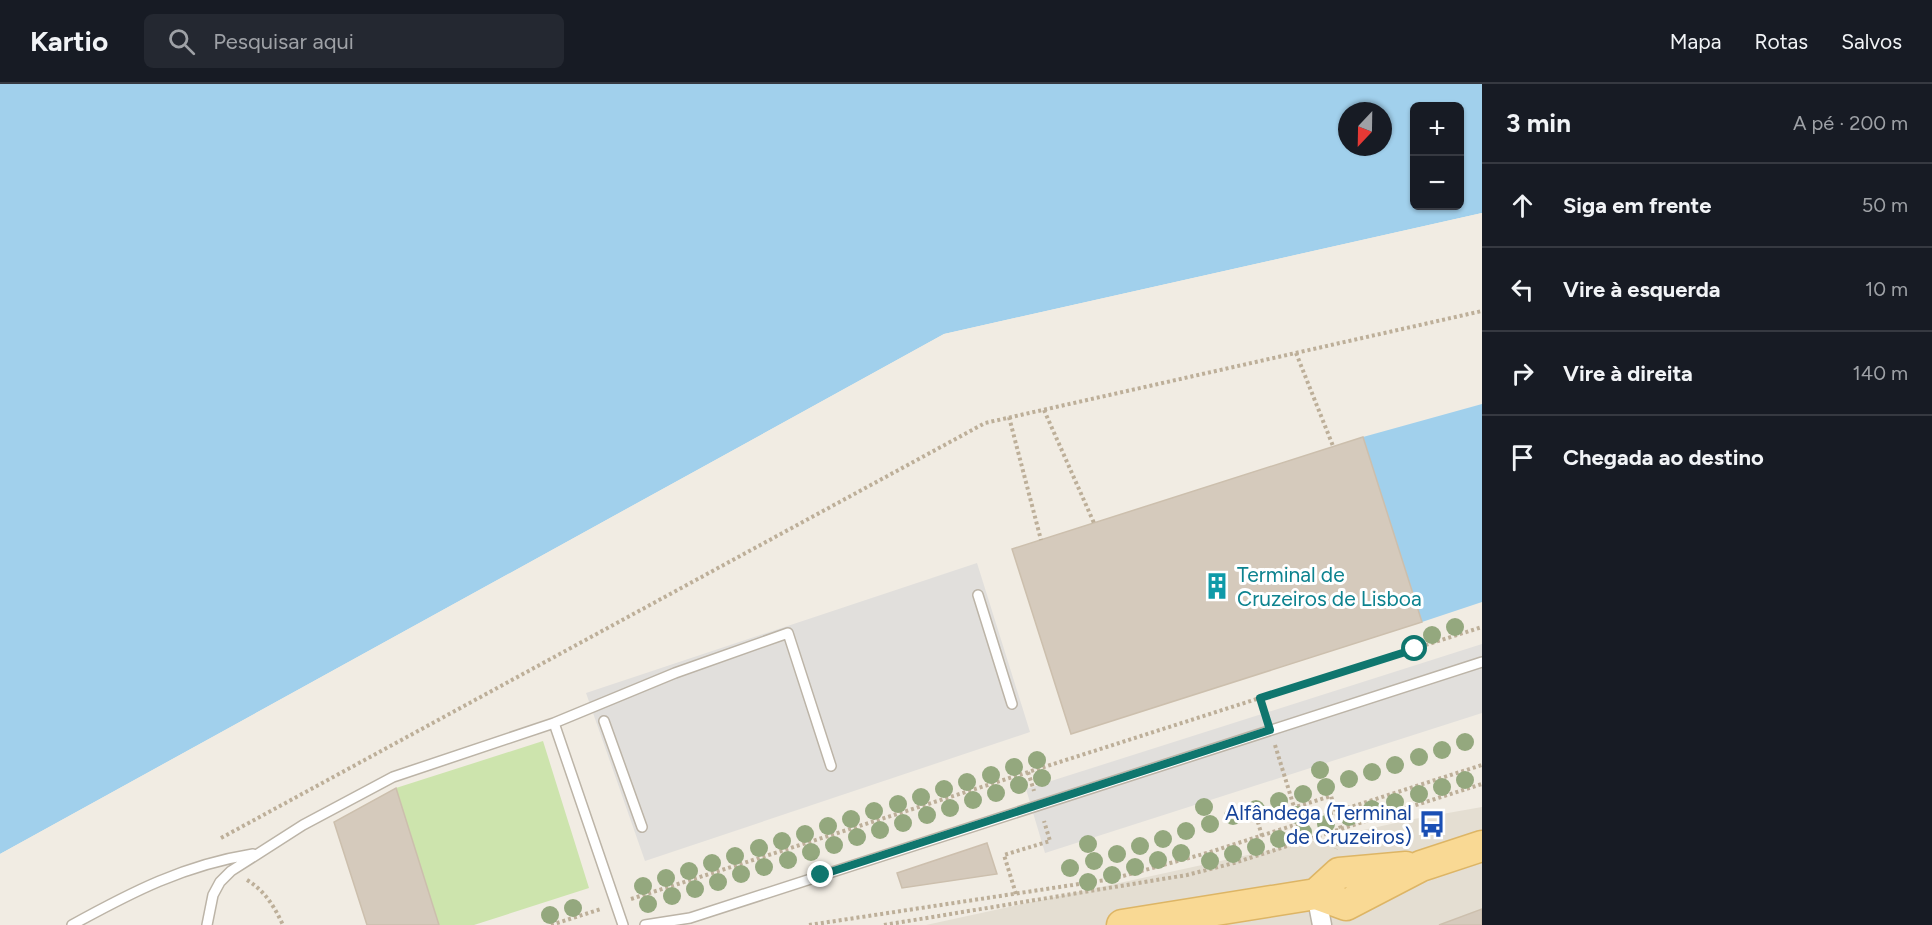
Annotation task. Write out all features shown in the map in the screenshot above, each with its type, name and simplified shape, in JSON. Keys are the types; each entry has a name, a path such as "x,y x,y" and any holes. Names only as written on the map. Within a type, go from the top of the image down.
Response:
{"main road":[{"path":"1122,925 1316,894 1346,904 1421,866 1482,846"},
{"path":"1316,894 1339,873 1421,866"}],"street":[{"path":"1316,894 1322,925"}],"lane":[{"path":"978,595 1012,704"},
{"path":"207,925 213,895 220,882 231,871 303,825 393,777 554,723 675,673 788,633 831,766"},
{"path":"645,925 690,918 1482,662"},
{"path":"604,721 642,827"},
{"path":"554,723 623,925"},
{"path":"72,925 153,883 187,869 216,861 258,854"}],"path":[{"path":"221,838 985,423 1482,312"},
{"path":"1296,353 1332,447"},
{"path":"1044,410 1094,523"},
{"path":"1009,417 1041,540"},
{"path":"551,925 1482,627"},
{"path":"1260,698 1294,807"},
{"path":"809,925 1113,879 1262,836 1482,765"},
{"path":"1016,894 1004,855 1050,841 1028,772"},
{"path":"884,925 1187,875 1234,863 1482,784"},
{"path":"1262,836 1257,819 1331,796 1341,829 1335,856 1339,873"}],"shaded area":[{"path":"977,563 1030,732 645,861 586,693"},
{"path":"1482,644 1482,713 1045,853 1026,789"},
{"path":"1482,807 1482,925 926,925 1414,819"}],"green space":[{"path":"543,741 589,888 474,925 439,925 396,788"}],"water":[{"path":"0,84 1482,84 1482,213 944,334 0,854"},
{"path":"1482,404 1482,602 1422,622 1363,437"}],"pier":[{"path":"1482,213 1482,216 945,337 0,857 0,854 944,334"}],"building":[{"name":"Terminal de Cruzeiros de Lisboa","path":"1363,437 1422,622 1071,734 1012,549"},
{"path":"396,788 439,925 367,925 334,822"},
{"path":"987,843 997,874 902,888 897,873"},
{"path":"1482,909 1482,925 1439,925"}],"place":[{"name":"Terminal de Cruzeiros de Lisboa","path":"1217,586"},
{"name":"Alfândega (Terminal de Cruzeiros)","path":"1432,824"}],"route":[{"path":"821,875 1270,730 1260,698 1415,649"}]}
